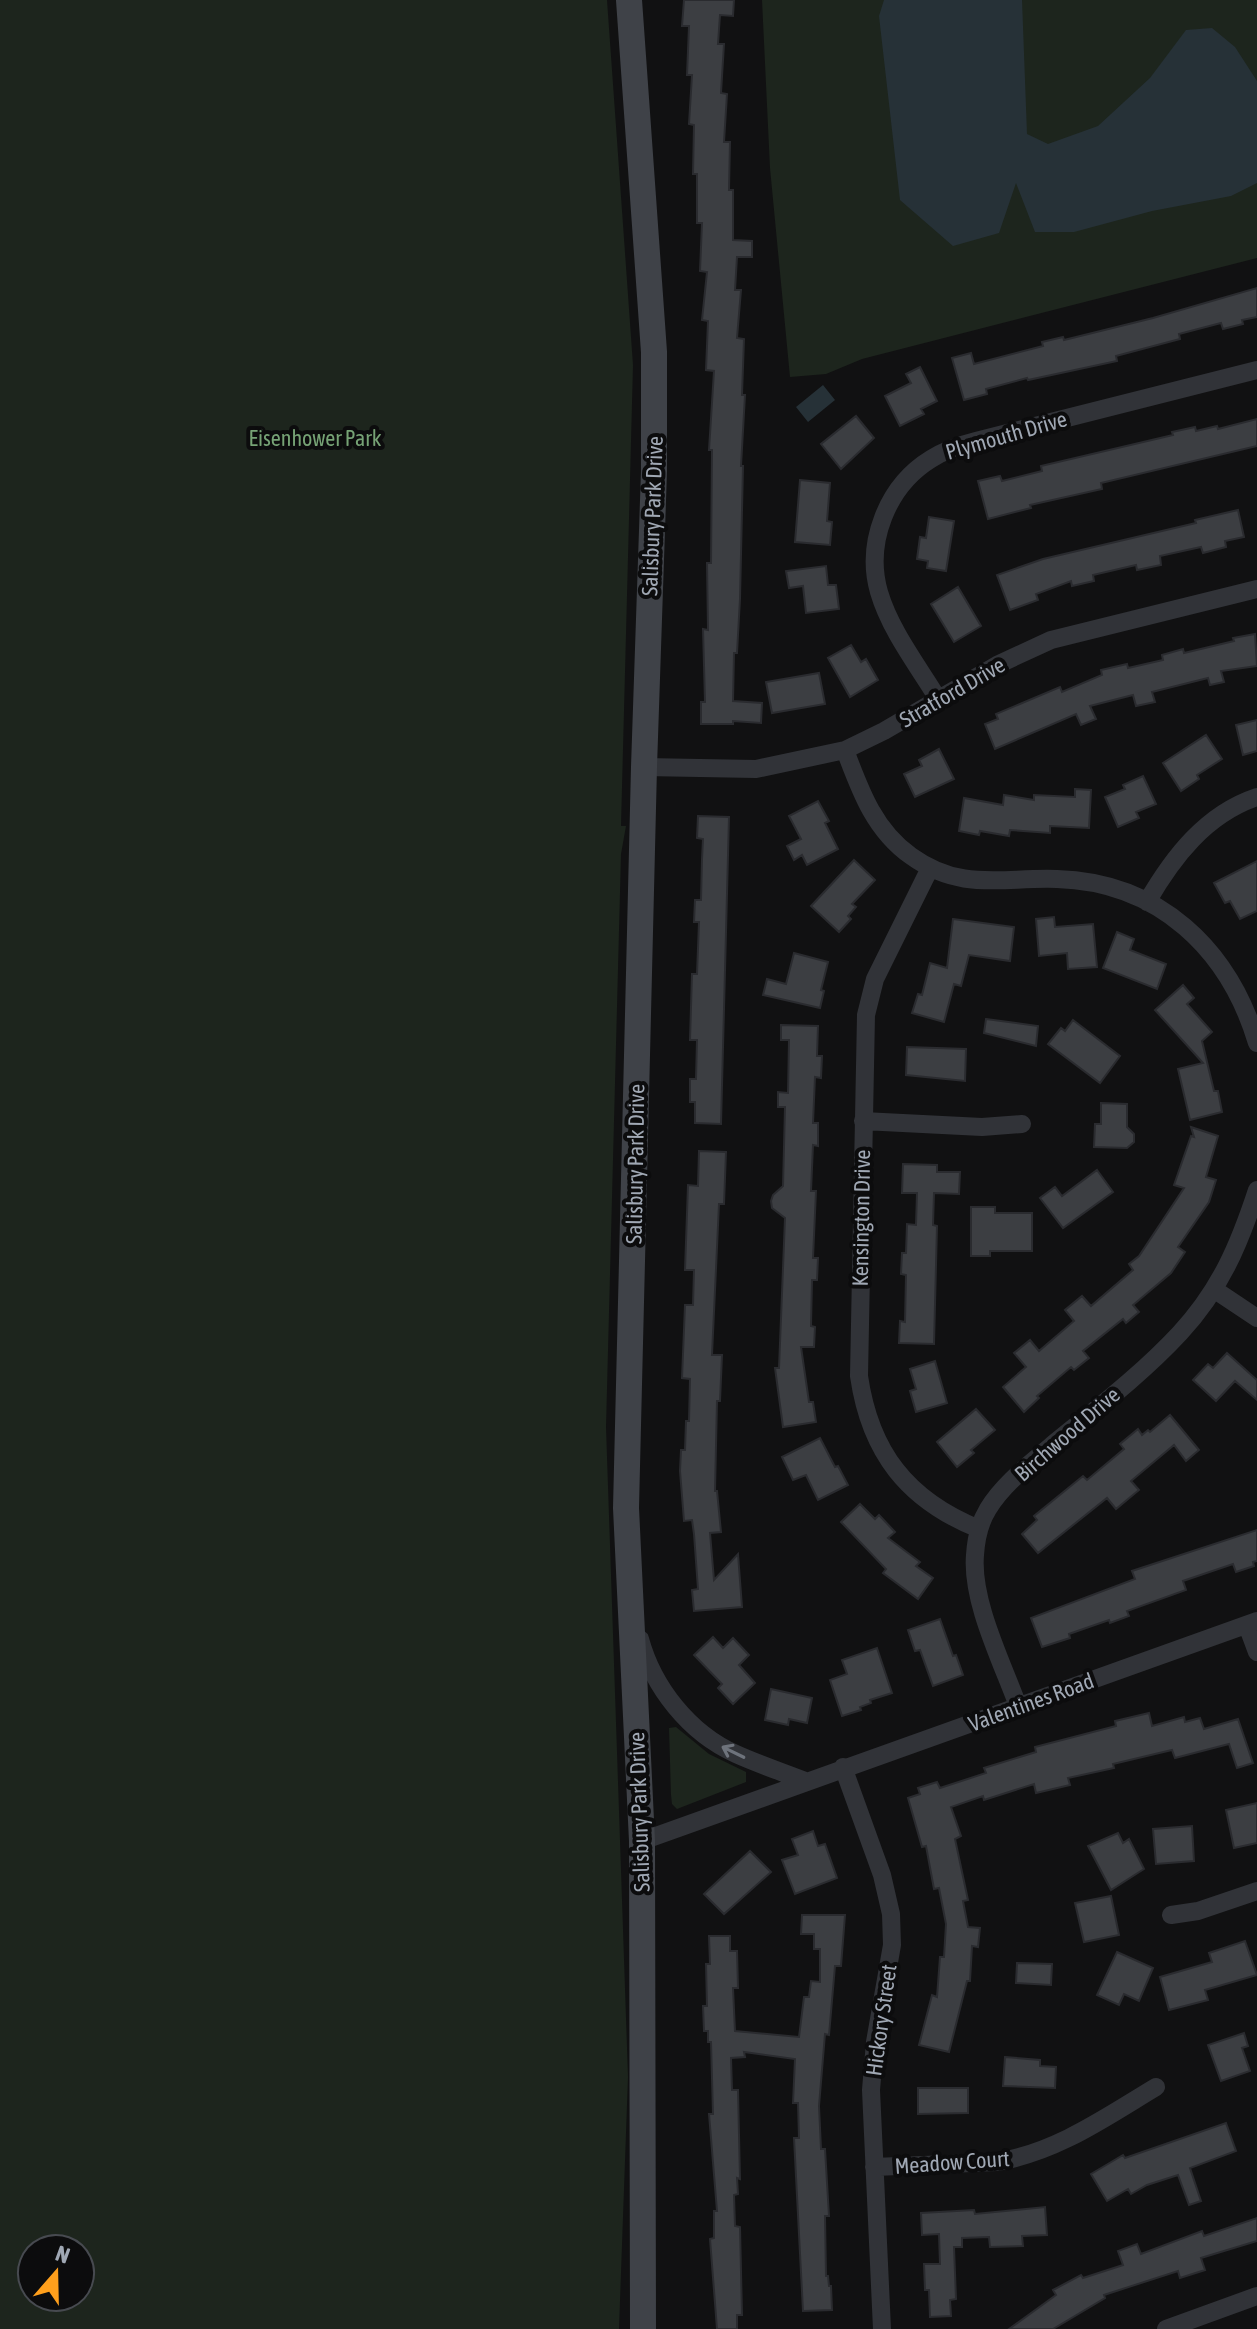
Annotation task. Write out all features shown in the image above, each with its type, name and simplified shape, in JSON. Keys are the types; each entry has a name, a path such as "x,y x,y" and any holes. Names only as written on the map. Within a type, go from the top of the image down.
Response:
{"main road":[{"name":"Salisbury Park Drive","path":"629,0 654,352 654,471 626,1508 642,1841 643,2329"}],"street":[{"name":"Plymouth Drive","path":"938,699 889,617 876,576 876,545 883,515 907,478 948,449 1257,370"},
{"name":"Stratford Drive","path":"644,767 756,769 845,750 997,665 1051,640 1257,589"},
{"path":"845,750 868,809 895,843 930,868 953,877 985,883 1055,879 1104,886 1147,902 1182,923 1212,952 1225,970 1243,1002 1257,1043"},
{"path":"1147,902 1168,868 1198,833 1241,803 1257,797"},
{"name":"Kensington Drive","path":"930,868 879,970 869,999 865,1031 858,1353 867,1416 881,1448 906,1484 941,1511 979,1529"},
{"path":"863,1121 958,1127 1022,1124"},
{"name":"Birchwood Drive","path":"1018,1706 978,1590 975,1554 979,1529 987,1510 1001,1490 1152,1361 1181,1332 1215,1290 1238,1242 1257,1190"},
{"path":"1215,1290 1257,1318"},
{"path":"631,1605 645,1660 662,1691 695,1726 735,1754 805,1781"},
{"path":"1252,1623 1257,1652"},
{"name":"Valentines Road","path":"642,1841 1252,1623"},
{"name":"Hickory Street","path":"843,1767 882,1875 891,1914 889,1968 873,2052 871,2090 882,2329"},
{"path":"1171,1915 1198,1911 1257,1891"},
{"name":"Meadow Court","path":"874,2167 1015,2159 1063,2142 1156,2087"},
{"path":"1166,2329 1257,2296"}],"green space":[{"name":"Eisenhower Park","path":"0,0 607,0 633,365 621,826 626,826 621,854 606,1427 628,2077 619,2329 0,2329"},
{"path":"762,0 1257,0 1257,258 862,359 826,374 790,377 770,168"},
{"path":"676,1727 709,1754 746,1772 746,1782 677,1809 672,1804 671,1795 669,1728"}],"shaded area":[{"path":"884,0 1022,0 1027,134 1048,144 1098,126 1150,78 1186,30 1212,28 1235,47 1257,81 1257,183 1231,196 1152,211 1074,232 1035,232 1016,183 999,233 953,246 900,200 879,16"},
{"path":"823,385 835,400 808,422 796,407"}],"building":[{"path":"684,0 734,0 733,16 720,15 718,44 724,44 721,93 727,94 724,142 730,142 729,190 733,190 733,240 752,241 752,257 737,257 735,290 741,290 737,338 744,339 742,395 745,395 740,599 733,701 762,703 761,723 733,721 733,724 701,724 701,702 705,702 703,629 708,630 707,563 711,563 712,450 709,450 714,371 706,370 708,321 702,320 707,272 700,271 702,223 697,223 697,174 693,174 694,125 689,124 692,75 687,75 689,26 682,26"},
{"path":"1257,288 1257,317 1242,320 1243,324 1223,329 1221,323 1179,334 1180,339 1116,356 1117,361 1027,378 986,389 987,394 964,400 952,358 971,353 974,364 1043,346 1042,342 1063,337 1064,340 1153,318"},
{"path":"920,367 937,401 921,409 924,414 900,426 885,396 911,383 906,374"},
{"path":"856,416 874,438 841,469 821,444"},
{"path":"1257,419 1257,446 1101,483 1102,489 1030,505 1031,508 988,519 978,481 1000,476 1002,481 1042,471 1041,466 1173,435 1172,432 1195,427 1196,431 1217,426 1218,429"},
{"path":"800,480 830,483 827,521 832,522 830,545 795,542"},
{"path":"1238,510 1244,537 1225,541 1226,547 1203,553 1201,547 1160,556 1161,565 1137,570 1136,565 1093,575 1094,581 1072,586 1071,581 1036,594 1038,600 1010,610 997,575 1043,559"},
{"path":"929,517 954,521 946,571 927,568 928,561 917,559 920,537 926,538"},
{"path":"826,566 828,585 836,585 839,609 806,613 803,586 789,588 786,571"},
{"path":"958,587 981,626 954,642 931,604"},
{"path":"1255,634 1257,666 1221,671 1224,682 1210,685 1208,678 1152,692 1155,702 1136,706 1133,695 1090,706 1096,719 1081,725 1076,714 995,749 985,724 998,719 996,714 1060,687 1062,692 1102,675 1101,670 1163,660 1162,655 1183,649 1184,653"},
{"path":"851,645 861,662 866,659 878,680 850,697 828,658"},
{"path":"819,673 825,704 772,713 766,682"},
{"path":"1257,720 1257,751 1243,755 1236,725"},
{"path":"1206,735 1222,759 1197,775 1199,779 1181,791 1163,763"},
{"path":"939,749 954,779 915,797 904,774 922,766 919,760"},
{"path":"1143,776 1156,804 1136,812 1139,818 1118,827 1105,797 1125,789 1123,785"},
{"path":"1075,789 1091,790 1089,828 1050,826 1050,833 1010,830 1009,836 959,831 964,798 1003,805 1004,795 1034,800 1034,795 1075,797"},
{"path":"818,801 829,821 825,823 838,849 807,865 802,855 794,860 787,846 801,839 789,816"},
{"path":"698,816 729,817 721,1124 695,1123 695,1102 690,1102 690,1079 696,1079 697,1040 690,1040 692,974 697,974 699,922 694,922 695,900 701,900 703,839 697,838"},
{"path":"854,860 875,880 852,904 856,907 848,916 851,919 839,932 811,906"},
{"path":"1257,861 1257,911 1240,919 1230,901 1225,903 1214,883"},
{"path":"1054,917 1055,927 1093,924 1097,967 1068,969 1067,953 1039,956 1036,919"},
{"path":"953,919 1014,927 1010,961 969,955 961,986 954,984 944,1022 912,1013 918,994 922,995 930,963 947,968"},
{"path":"1117,932 1134,939 1130,950 1166,964 1157,989 1103,968"},
{"path":"794,953 828,962 820,1008 763,995 767,979 786,984"},
{"path":"1183,985 1194,998 1187,1004 1212,1032 1202,1041 1222,1112 1190,1120 1178,1069 1203,1063 1155,1010"},
{"path":"986,1019 1038,1026 1036,1046 984,1033"},
{"path":"1073,1020 1120,1056 1100,1083 1048,1044 1061,1028 1065,1031"},
{"path":"781,1025 818,1026 817,1056 822,1056 821,1078 815,1077 813,1123 818,1123 818,1146 813,1145 811,1191 816,1191 813,1258 818,1258 817,1280 812,1280 814,1347 801,1347 809,1402 813,1402 816,1422 783,1427 775,1368 779,1368 785,1218 772,1208 771,1201 783,1186 785,1107 778,1107 778,1092 788,1093 789,1040 781,1040"},
{"path":"907,1047 966,1049 965,1081 906,1075"},
{"path":"1101,1103 1127,1104 1127,1127 1134,1134 1134,1142 1127,1148 1094,1147 1095,1124 1101,1124"},
{"path":"1191,1127 1218,1136 1206,1177 1216,1180 1209,1202 1178,1247 1185,1252 1171,1273 1133,1305 1139,1312 1126,1323 1123,1319 1083,1351 1089,1358 1074,1370 1071,1367 1037,1396 1039,1398 1024,1412 1003,1387 1026,1367 1014,1353 1030,1340 1039,1351 1074,1321 1065,1310 1082,1296 1091,1306 1133,1270 1129,1264 1139,1256 1184,1188 1174,1185 1191,1136 1194,1137"},
{"path":"699,1151 726,1152 724,1204 719,1204 712,1355 722,1355 720,1401 717,1401 715,1491 721,1532 710,1533 714,1580 738,1554 742,1607 694,1611 692,1590 698,1589 694,1534 692,1520 684,1521 680,1471 681,1450 685,1450 686,1421 689,1421 690,1379 682,1378 685,1305 693,1305 694,1270 685,1270 688,1185 698,1186"},
{"path":"903,1164 937,1165 937,1172 960,1172 959,1194 934,1193 933,1225 937,1226 934,1344 899,1343 900,1321 905,1322 906,1275 901,1274 902,1253 906,1253 907,1224 916,1225 917,1193 902,1193"},
{"path":"1097,1170 1113,1192 1063,1228 1040,1198 1055,1187 1062,1196"},
{"path":"971,1207 995,1207 995,1213 1032,1213 1032,1251 990,1251 990,1256 971,1256"},
{"path":"1227,1353 1257,1380 1257,1400 1235,1381 1216,1401 1193,1380 1208,1364 1213,1368"},
{"path":"935,1361 947,1403 916,1412 910,1391 916,1389 910,1369"},
{"path":"976,1409 995,1430 971,1450 974,1453 957,1467 937,1442"},
{"path":"1170,1415 1199,1450 1186,1461 1174,1445 1131,1481 1139,1490 1116,1509 1107,1498 1038,1553 1022,1534 1037,1520 1034,1516 1083,1476 1087,1480 1124,1449 1120,1444 1138,1429 1142,1435 1148,1430 1150,1432"},
{"path":"820,1438 848,1485 818,1500 806,1475 793,1480 782,1457"},
{"path":"860,1504 875,1519 879,1515 895,1532 888,1538 920,1562 916,1566 933,1578 918,1599 883,1573 886,1569 841,1522"},
{"path":"1257,1530 1257,1561 1253,1562 1254,1566 1236,1572 1233,1564 1183,1581 1186,1590 1127,1611 1129,1616 1069,1634 1070,1638 1042,1647 1031,1618 1135,1579 1132,1571"},
{"path":"940,1619 963,1675 933,1686 920,1650 915,1651 908,1630"},
{"path":"713,1637 723,1648 733,1638 749,1655 739,1665 755,1683 733,1704 718,1688 722,1684 694,1655"},
{"path":"877,1648 892,1693 870,1700 871,1703 860,1707 861,1710 842,1716 830,1680 847,1674 842,1660"},
{"path":"771,1689 812,1698 807,1723 789,1719 788,1725 765,1720"},
{"path":"1149,1713 1152,1726 1184,1717 1185,1722 1200,1718 1204,1729 1238,1719 1253,1763 1237,1768 1229,1744 1175,1758 1172,1750 1068,1778 1070,1785 1036,1793 1034,1784 951,1807 961,1836 955,1839 968,1900 963,1901 968,1927 980,1928 978,1947 972,1946 970,1981 967,1981 949,2052 919,2045 932,1995 937,1997 946,1924 939,1888 934,1889 926,1846 922,1847 908,1798 920,1794 918,1788 937,1782 940,1788 986,1773 984,1768 1036,1752 1035,1747 1116,1726 1115,1721"},
{"path":"1257,1803 1257,1843 1234,1848 1226,1810"},
{"path":"1192,1826 1194,1861 1156,1864 1153,1829"},
{"path":"813,1831 818,1846 825,1844 837,1878 795,1894 782,1860 798,1855 792,1839"},
{"path":"1118,1833 1123,1843 1129,1839 1144,1869 1111,1890 1088,1846"},
{"path":"750,1851 771,1872 724,1914 704,1894"},
{"path":"1111,1896 1119,1935 1084,1942 1075,1903"},
{"path":"802,1915 845,1915 841,1966 835,1966 829,2035 825,2034 819,2106 829,2216 825,2216 826,2276 831,2286 832,2310 803,2311 794,2138 799,2138 798,2103 793,2103 795,2059 744,2052 745,2057 731,2058 732,2090 738,2090 740,2179 737,2178 738,2194 734,2195 735,2226 740,2227 742,2315 737,2315 737,2329 717,2329 710,2239 714,2238 714,2211 717,2211 709,2114 713,2114 711,2042 708,2042 708,2031 704,2031 703,2006 707,2006 709,1936 730,1936 730,1951 737,1951 738,1988 733,1988 735,2031 799,2037 804,1997 809,1997 811,1981 820,1982 820,1949 814,1949 814,1934 801,1934"},
{"path":"1245,1941 1257,1975 1205,1990 1208,2000 1169,2010 1160,1977 1212,1962 1209,1953"},
{"path":"1117,1952 1153,1968 1139,2001 1124,1994 1119,2005 1097,1995"},
{"path":"1017,1963 1052,1964 1051,1985 1016,1983"},
{"path":"1244,2033 1248,2046 1242,2048 1250,2071 1221,2081 1208,2045"},
{"path":"1005,2057 1040,2060 1040,2066 1056,2067 1055,2088 1003,2086"},
{"path":"918,2088 968,2088 968,2113 918,2114"},
{"path":"1226,2123 1236,2151 1190,2168 1201,2201 1189,2205 1178,2175 1131,2194 1128,2189 1107,2201 1091,2174 1123,2155 1125,2158"},
{"path":"1045,2207 1047,2235 1022,2236 1023,2246 990,2247 989,2237 962,2238 962,2247 954,2247 956,2299 950,2300 951,2316 930,2317 924,2264 940,2264 939,2234 922,2235 921,2213 974,2210 975,2214"},
{"path":"1257,2218 1257,2241 1201,2258 1205,2270 1180,2278 1178,2271 1104,2295 1105,2298 1053,2329 1009,2329 1056,2295 1053,2290 1081,2275 1083,2278 1123,2265 1118,2251 1137,2244 1141,2254 1202,2231 1204,2236"}]}
